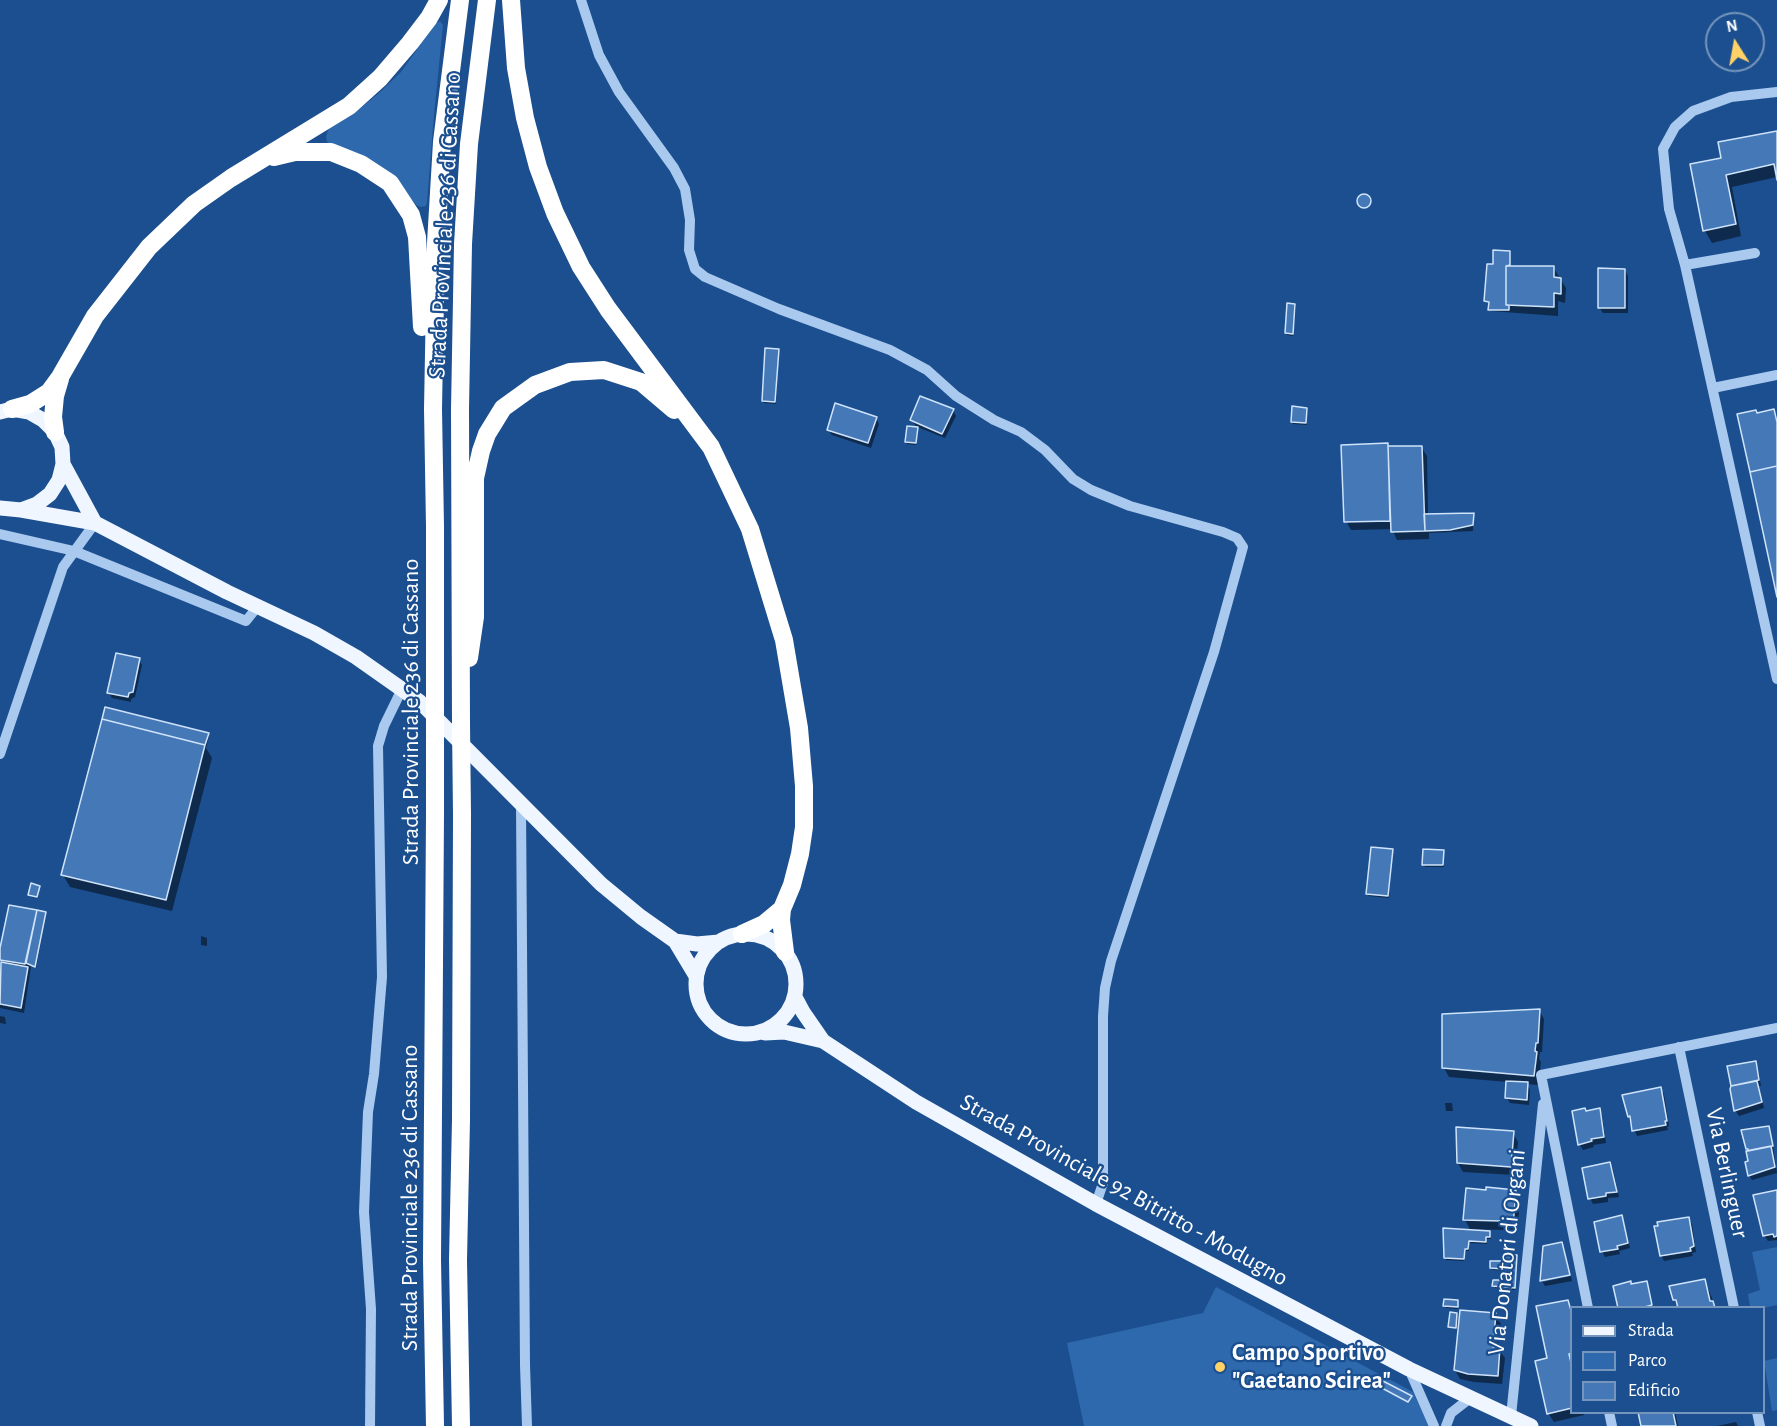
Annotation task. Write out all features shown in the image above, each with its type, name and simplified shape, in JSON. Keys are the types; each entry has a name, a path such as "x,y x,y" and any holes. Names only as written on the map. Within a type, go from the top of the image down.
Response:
{"highway":[{"path":"6,411 30,404 49,392 95,316 149,247 194,204 258,161 349,106 380,78 410,43 439,0"},
{"name":"Strada Provinciale 236 di Cassano","path":"435,1426 432,1260 435,814 433,409 436,243 442,142 460,0"},
{"name":"Strada Provinciale 236 di Cassano","path":"461,1426 458,1260 461,1120 460,409 463,244 469,144 487,0"},
{"path":"511,0 516,68 525,118 538,167 555,213 581,267 608,309 711,447 750,529 784,640 799,728 804,786 804,827 800,854 792,885 782,909 780,927 785,952"},
{"path":"258,161 295,152 331,152 361,164 390,183 411,215 418,248 423,310 423,423 435,527"},
{"path":"461,724 475,617 475,478 487,434 503,408 535,385 570,372 604,370 641,382 669,405 711,447"},
{"path":"55,432 53,417 60,377"},
{"path":"742,934 764,924 782,909"}],"main road":[{"path":"6,411 29,412 43,420 55,432 62,447 63,464 59,480 50,494 37,504 21,510"},
{"path":"63,464 95,523"},
{"path":"0,508 95,523 314,633 356,657 420,702 601,884 675,941 696,976"},
{"path":"675,941 697,944 719,942 742,934 758,935 772,941 785,952 793,966 797,981 795,997 788,1012 777,1025 762,1033"},
{"path":"719,942 708,951 700,963 696,976 696,994 702,1010 713,1023 728,1032 745,1035 784,1032 824,1041"},
{"path":"795,997 824,1041"},
{"name":"Strada Provinciale 92 Bitritto - Modugno","path":"824,1041 916,1102 1096,1204 1409,1369 1531,1426"}],"street":[{"path":"581,0 599,55 620,92 674,168 685,189 690,220 689,250 694,269 705,277 780,309 890,350 927,370 956,396 994,420 1021,432 1045,450 1059,466 1091,490 1130,506 1223,532 1237,538 1243,547 1214,652 1111,960 1103,1016 1103,1183 1096,1204"},
{"path":"1777,92 1731,97 1693,111 1675,127 1663,149 1669,209 1685,265 1777,679"},
{"path":"1685,265 1755,253"},
{"path":"1713,388 1777,375"},
{"path":"0,754 63,567 95,523"},
{"path":"0,534 74,551 246,621 258,606"},
{"path":"370,1426 371,1309 364,1212 368,1112 374,1074 382,977 378,746 384,726 402,689"},
{"path":"521,805 527,1426"},
{"path":"1588,1306 1541,1075 1777,1029"},
{"name":"Via Berlinguer","path":"1679,1047 1734,1306"},
{"name":"Via Donatori di Organi","path":"1511,1416 1545,1092"},
{"path":"1409,1369 1434,1426"},
{"path":"1446,1426 1451,1413 1469,1399"}],"green space":[{"path":"440,21 443,25 427,202 426,206 421,207 416,205 396,181 327,142 326,137 333,125 358,110 401,72 435,24"},
{"path":"1777,1247 1777,1305 1765,1308 1750,1306 1748,1294 1760,1290 1752,1252"},
{"name":"Campo Sportivo \"Gaetano Scirea\"","path":"1216,1287 1413,1392 1429,1426 1084,1426 1067,1343 1203,1313"},
{"path":"1777,1358 1777,1410 1772,1411 1765,1367 1765,1361"}],"building":[{"path":"1777,131 1777,180 1774,164 1726,175 1736,224 1703,231 1690,164 1721,158 1718,142"},
{"path":"1364,194 1369,196 1371,201 1369,206 1364,208 1359,206 1357,201 1359,196"},
{"path":"1493,250 1510,251 1510,265 1506,266 1506,305 1509,305 1509,310 1488,310 1489,302 1484,301 1487,264 1493,264"},
{"path":"1506,266 1554,266 1554,277 1561,278 1561,294 1554,293 1554,307 1506,305"},
{"path":"1598,268 1625,269 1625,308 1598,308"},
{"path":"1287,303 1295,304 1293,334 1285,333"},
{"path":"765,348 779,349 775,402 762,401"},
{"path":"920,396 954,409 942,434 910,420"},
{"path":"835,403 877,417 868,443 827,430"},
{"path":"1292,406 1307,408 1306,423 1291,422"},
{"path":"1774,409 1777,422 1777,466 1750,472 1737,414"},
{"path":"907,426 918,427 916,443 905,442"},
{"path":"1388,443 1390,521 1344,522 1341,445"},
{"path":"1388,446 1422,446 1425,531 1391,532"},
{"path":"1777,466 1777,597 1750,472"},
{"path":"1474,513 1473,525 1450,530 1425,531 1424,514"},
{"path":"116,653 140,658 133,692 129,693 128,697 107,693"},
{"path":"105,707 209,733 205,745 102,719"},
{"path":"102,719 205,745 166,900 61,875"},
{"path":"1371,847 1393,849 1388,896 1366,894"},
{"path":"1423,849 1444,850 1443,865 1422,865"},
{"path":"31,883 40,886 37,897 28,895"},
{"path":"9,905 37,910 25,964 0,960 0,948"},
{"path":"37,910 46,912 35,967 26,963"},
{"path":"1,962 28,967 21,1008 0,1004"},
{"path":"1540,1009 1534,1076 1442,1068 1442,1014"},
{"path":"1756,1061 1759,1080 1731,1086 1727,1066"},
{"path":"1506,1081 1528,1082 1527,1100 1505,1098"},
{"path":"1757,1081 1762,1102 1734,1111 1731,1086"},
{"path":"1661,1087 1666,1125 1632,1131 1630,1116 1628,1117 1622,1095"},
{"path":"1585,1108 1586,1111 1600,1108 1604,1137 1591,1139 1592,1141 1578,1145 1572,1111"},
{"path":"1769,1126 1773,1146 1748,1151 1741,1130"},
{"path":"1456,1127 1514,1131 1511,1167 1457,1163"},
{"path":"1771,1146 1775,1167 1748,1176 1745,1162 1748,1161 1746,1151"},
{"path":"1610,1162 1617,1192 1588,1199 1582,1168"},
{"path":"1486,1187 1516,1190 1513,1226 1501,1225 1501,1221 1463,1220 1466,1188 1486,1190"},
{"path":"1777,1190 1777,1236 1774,1237 1773,1234 1763,1236 1753,1195"},
{"path":"1622,1215 1628,1243 1617,1246 1618,1249 1600,1252 1594,1222"},
{"path":"1689,1217 1694,1246 1690,1248 1691,1251 1660,1256 1654,1226 1658,1226 1657,1222"},
{"path":"1443,1228 1490,1231 1490,1237 1486,1237 1486,1242 1469,1241 1464,1259 1444,1258"},
{"path":"1562,1242 1570,1275 1540,1281 1543,1246"},
{"path":"1504,1255 1517,1255 1515,1288 1492,1286 1493,1280 1503,1280 1503,1269 1490,1268 1490,1261 1504,1261"},
{"path":"1705,1279 1710,1301 1713,1301 1714,1306 1678,1306 1669,1286"},
{"path":"1631,1281 1631,1284 1647,1281 1652,1305 1618,1306 1613,1286"},
{"path":"1444,1299 1458,1300 1458,1307 1443,1306"},
{"path":"1568,1300 1570,1307 1570,1408 1547,1414 1535,1361 1547,1358 1536,1306"},
{"path":"1460,1310 1496,1313 1493,1347 1500,1347 1498,1376 1468,1374 1454,1370"},
{"path":"1450,1312 1457,1313 1456,1328 1448,1327"},
{"path":"1383,1381 1412,1396 1408,1402 1380,1387"},
{"path":"1638,1414 1673,1414 1676,1426 1641,1426"}],"place":[{"name":"Campo Sportivo \"Gaetano Scirea\"","path":"1220,1367"}]}
